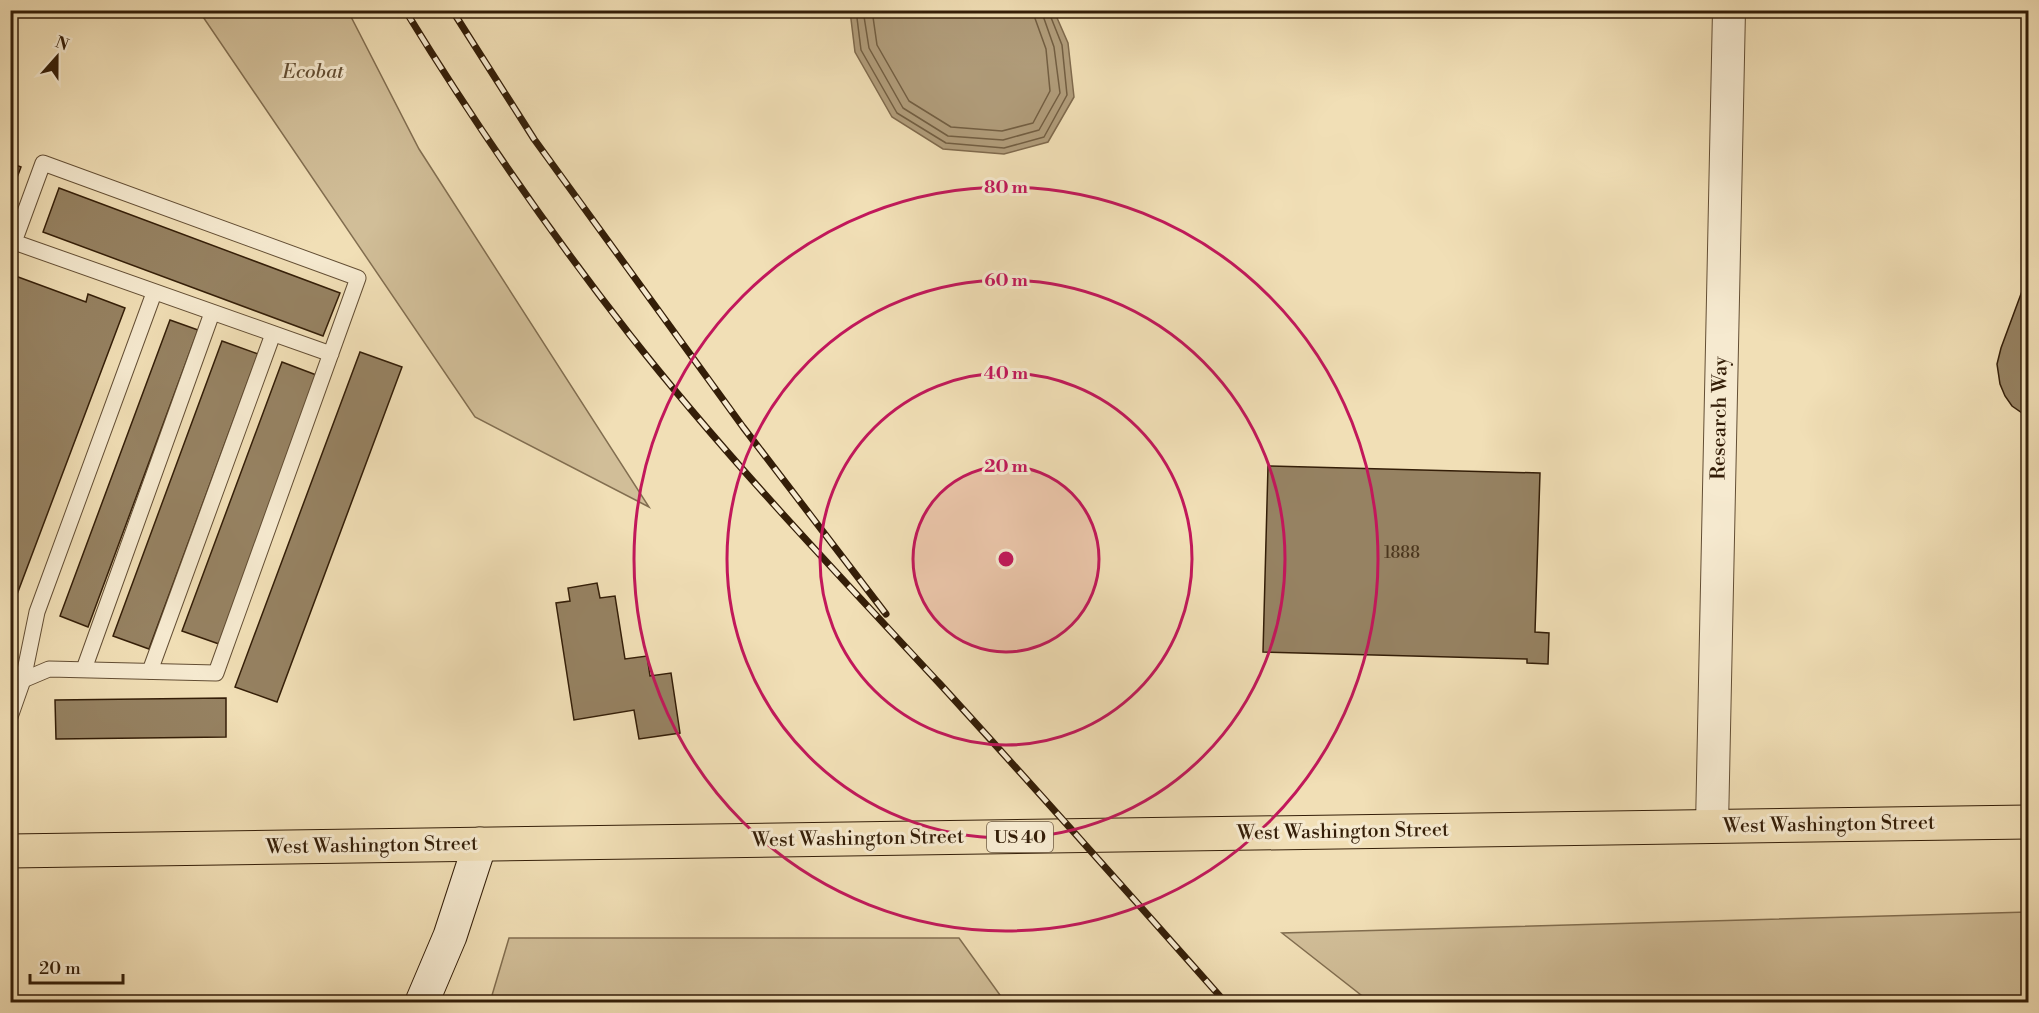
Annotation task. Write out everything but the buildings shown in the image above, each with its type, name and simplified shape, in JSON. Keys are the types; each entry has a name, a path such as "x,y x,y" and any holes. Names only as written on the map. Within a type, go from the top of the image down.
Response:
{"main road":[{"name":"West Washington Street","path":"10,851 2028,822"}],"street":[{"name":"Research Way","path":"1712,826 1729,10"},
{"path":"422,1002 450,936 480,844"}],"lane":[{"path":"17,677 49,669 216,673 332,354 358,278 44,163 15,242 332,354"},
{"path":"10,717 17,677 37,612 154,293"},
{"path":"84,669 212,313"},
{"path":"150,671 273,334"}],"green space":[{"name":"Ecobat","path":"199,11 348,11 419,149 649,507 475,417"},
{"path":"2028,912 2028,1002 1370,1002 1282,933"},
{"path":"509,938 959,938 1005,1002 490,1002"}],"water":[{"path":"850,11 1054,11 1068,43 1074,97 1048,142 1004,154 943,149 892,117 855,52"}],"railway":[{"path":"405,10 485,135 541,216 630,335 704,425 976,723 1225,1002"},
{"path":"452,10 534,139 743,427 886,614"}]}
